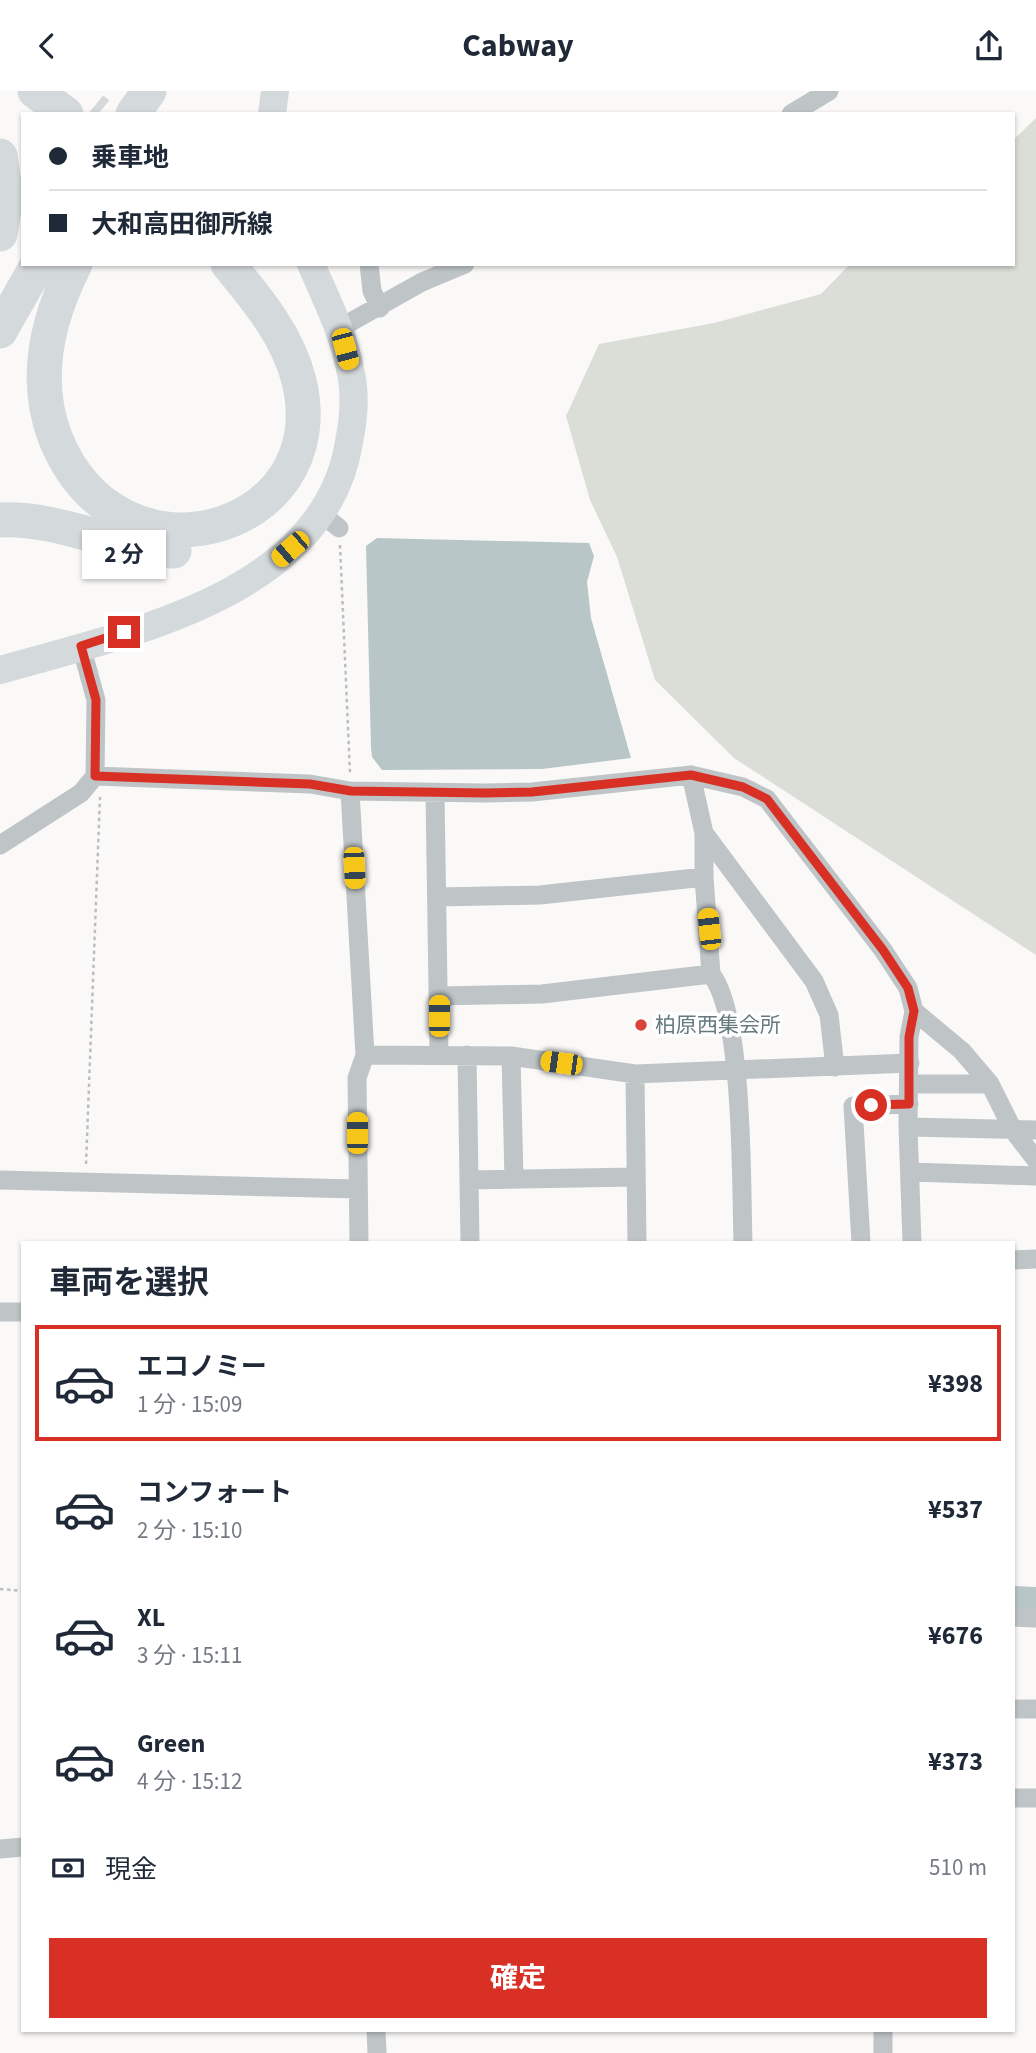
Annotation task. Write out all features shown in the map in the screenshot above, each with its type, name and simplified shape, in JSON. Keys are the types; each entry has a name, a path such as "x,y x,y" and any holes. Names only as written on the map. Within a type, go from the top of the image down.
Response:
{"highway":[{"path":"35,91 75,105"},
{"path":"134,112 149,91"},
{"path":"155,112 169,91"},
{"path":"0,156 6,198 0,234"},
{"path":"0,331 37,266"},
{"path":"74,266 52,321 43,371 44,397 60,448 73,471 106,506 145,526 187,531 209,529 230,521 264,500 289,466 298,446 302,424 299,381 281,336 229,266"},
{"path":"0,520 32,521 138,548 184,552 204,550 246,537 284,508 309,472 317,450 322,427 320,383 313,359 292,317 254,266"}],"main road":[{"path":"272,112 275,91"},
{"path":"0,670 189,610 243,585 331,521 346,463 355,408 351,369 340,328 312,266"}],"street":[{"path":"794,112 829,91"},
{"path":"369,266 372,291 380,308"},
{"path":"340,328 380,308 422,282 460,266"},
{"path":"0,845 81,793 95,776 96,700 81,646"},
{"path":"95,776 310,784 351,791 435,793 532,792 691,775 743,787 767,799 883,950 908,988 914,1011 909,1037 908,1127 912,1241"},
{"path":"691,775 704,832 704,877 711,974 719,984 733,1031 743,1241"},
{"path":"351,791 365,1055 357,1078 359,1241"},
{"path":"435,793 439,1055"},
{"path":"704,832 814,981 829,1015 835,1066"},
{"path":"438,897 540,895 704,877"},
{"path":"439,996 542,994 711,974"},
{"path":"914,1011 962,1051 990,1084 1013,1130 1036,1160"},
{"path":"365,1055 511,1056 635,1074 910,1063"},
{"path":"467,1055 470,1241"},
{"path":"511,1056 514,1179"},
{"path":"635,1074 637,1241"},
{"path":"861,1241 853,1106 909,1094 990,1084"},
{"path":"908,1127 1036,1130"},
{"path":"910,1172 1036,1176"},
{"path":"469,1180 636,1177"},
{"path":"0,1180 357,1189"},
{"path":"1015,1260 1036,1259"},
{"path":"0,1312 21,1312"},
{"path":"1015,1618 1036,1618"},
{"path":"1015,1709 1036,1709"},
{"path":"1015,1798 1036,1798"},
{"path":"0,1849 21,1847"},
{"path":"376,2032 377,2053"},
{"path":"883,2032 883,2053"}],"path":[{"path":"331,521 351,791"},
{"path":"85,1183 100,800 95,776"},
{"path":"0,1589 21,1591"}],"shaded area":[{"path":"1036,118 1036,955 734,758 655,680 617,557 590,500 566,416 599,344 714,323 821,294 848,266 1015,266 1015,138"},
{"path":"377,538 589,543 594,556 587,582 591,618 631,758 542,769 382,770 372,757 371,748 366,546"}],"waterway":[{"path":"1015,1601 1036,1602"}],"tunnel":[{"path":"92,109 96,112"}],"place":[{"name":"柏原西集会所","path":"641,1025"}],"route":[{"path":"124,632 81,646 96,700 95,776 310,784 351,791 485,793 532,792 691,775 718,779 767,799 883,950 908,988 914,1011 909,1037 909,1104 871,1105"}]}
